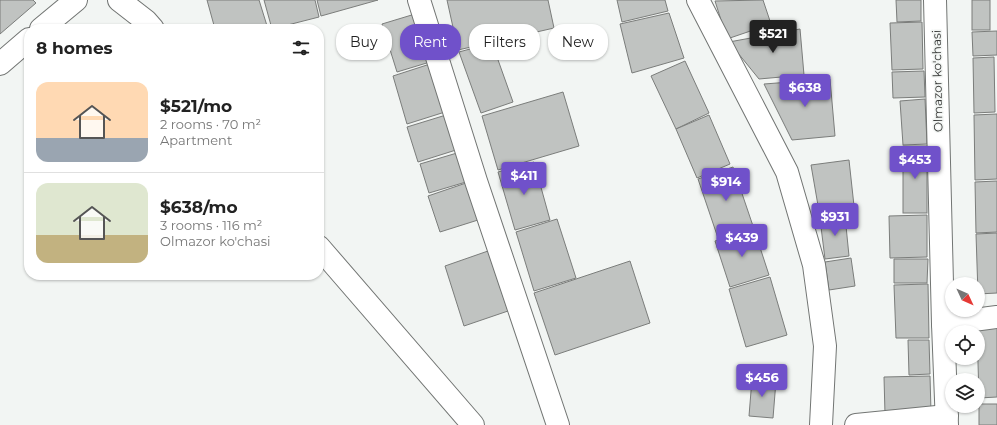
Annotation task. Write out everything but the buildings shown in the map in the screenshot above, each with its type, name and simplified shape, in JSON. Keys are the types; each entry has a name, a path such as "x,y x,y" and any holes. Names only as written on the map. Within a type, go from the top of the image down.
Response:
{"street":[{"path":"47,24 76,0"},
{"path":"119,0 149,24"},
{"path":"419,0 474,173 558,425"},
{"path":"698,0 787,172 814,265 825,346 821,425"},
{"name":"Olmazor ko'chasi","path":"935,0 943,324 947,420"},
{"path":"0,64 24,43"},
{"path":"324,253 473,425"},
{"path":"943,324 997,317"},
{"path":"856,425 947,420"}]}
